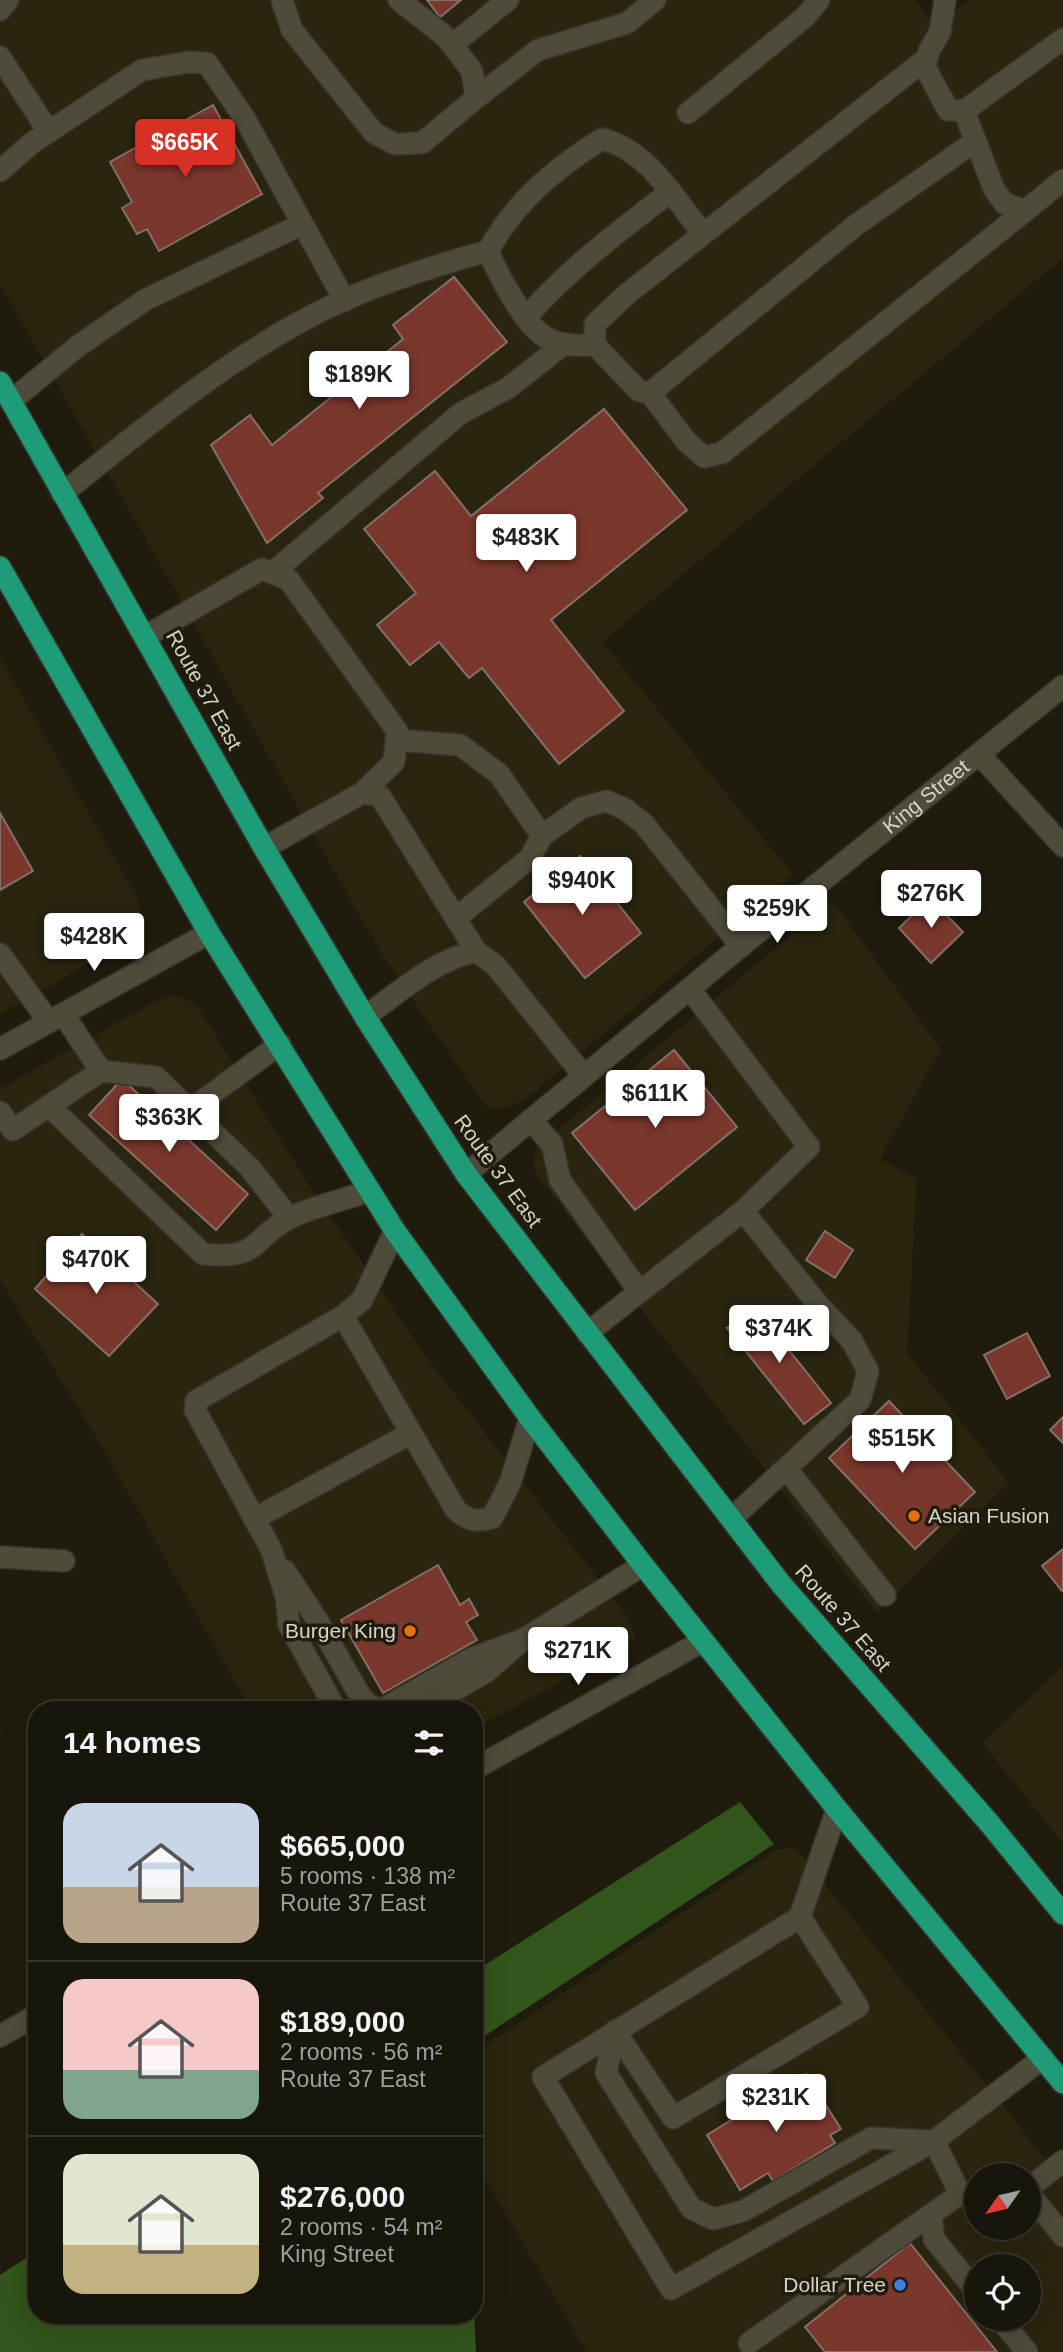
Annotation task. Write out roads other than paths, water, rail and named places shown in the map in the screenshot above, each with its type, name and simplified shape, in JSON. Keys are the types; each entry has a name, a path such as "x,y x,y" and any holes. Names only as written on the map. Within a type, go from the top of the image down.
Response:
{"highway":[{"name":"Route 37 East","path":"0,383 264,848 365,1017 466,1174 781,1584 990,1824 1063,1914"},
{"path":"0,567 209,933 395,1231 530,1418 702,1641 1063,2083"}],"street":[{"path":"0,10 8,0"},
{"path":"282,0 292,30 374,133 395,144 422,143 538,50 627,23 655,0"},
{"path":"399,0 452,45 472,71 476,98"},
{"path":"452,45 508,0"},
{"path":"688,113 805,17 819,0"},
{"path":"945,0 940,33 926,59 925,67 948,110 964,111 1063,39"},
{"path":"0,57 49,132"},
{"path":"926,59 627,294 595,324 595,345 639,391 650,393 686,441 704,457 722,453 1063,180"},
{"path":"0,171 49,132 142,70 189,62 207,63 245,119 345,300"},
{"path":"964,111 994,189 1004,203 1024,211"},
{"path":"62,494 115,451 251,352 345,300 441,264 488,251 500,229 536,188 602,139 620,143 643,160 703,234"},
{"path":"650,393 856,225 974,142"},
{"path":"527,316 557,283 588,255 670,192"},
{"path":"10,401 78,346 145,300 302,224"},
{"path":"488,251 497,272 542,335 571,347 595,345"},
{"path":"272,573 461,413 508,388 564,344"},
{"path":"146,636 262,569 289,580 397,731 394,762 362,793 264,848"},
{"name":"King Street","path":"466,1174 741,946 1063,686"},
{"path":"396,740 460,745 499,774 542,836"},
{"path":"979,754 1063,846"},
{"path":"362,793 380,796 476,951 496,966 584,1076"},
{"path":"456,918 530,858 542,836 581,808 606,801 625,809 644,824 741,946"},
{"path":"0,1049 209,933"},
{"path":"365,1017 425,972 453,956 476,951"},
{"path":"0,954 101,1071"},
{"path":"587,1333 743,1210 808,1147 690,989"},
{"path":"190,1110 280,1044"},
{"path":"0,1112 13,1130 101,1071 156,1077 250,1168 289,1218"},
{"path":"49,1106 204,1254 229,1257 247,1252 289,1218 369,1191"},
{"path":"531,1120 552,1144 560,1180 639,1292"},
{"path":"731,1519 860,1400 868,1371 852,1340 816,1302 743,1210"},
{"path":"365,1701 359,1695 316,1618 271,1549 195,1410 196,1401 343,1316 362,1300 395,1231"},
{"path":"343,1316 456,1510 468,1520 492,1518 510,1483 530,1418"},
{"path":"254,1519 411,1433"},
{"path":"786,1468 886,1595"},
{"path":"271,1549 286,1596 289,1625 331,1701"},
{"path":"0,1557 64,1561"},
{"path":"436,1701 486,1672 524,1639 643,1565"},
{"path":"397,1701 470,1659 524,1639"},
{"path":"483,1764 702,1641"},
{"path":"837,1809 800,1917 543,2077 671,2290 934,2141 1043,2058"},
{"path":"614,2031 673,2118 858,2007 800,1917"},
{"path":"0,2036 28,2020"},
{"path":"614,2031 606,2073 691,2208 713,2219 743,2211 871,2138 934,2141"},
{"path":"934,2141 964,2187"},
{"path":"1041,2180 1063,2161"},
{"path":"747,2349 930,2215 964,2195"},
{"path":"1041,2206 1063,2236"},
{"path":"930,2215 934,2239 964,2276"},
{"path":"1010,2331 1027,2352"}],"place":[{"name":"Asian Fusion","path":"914,1516"},
{"name":"Burger King","path":"410,1631"},
{"name":"Dollar Tree","path":"900,2285"}]}
